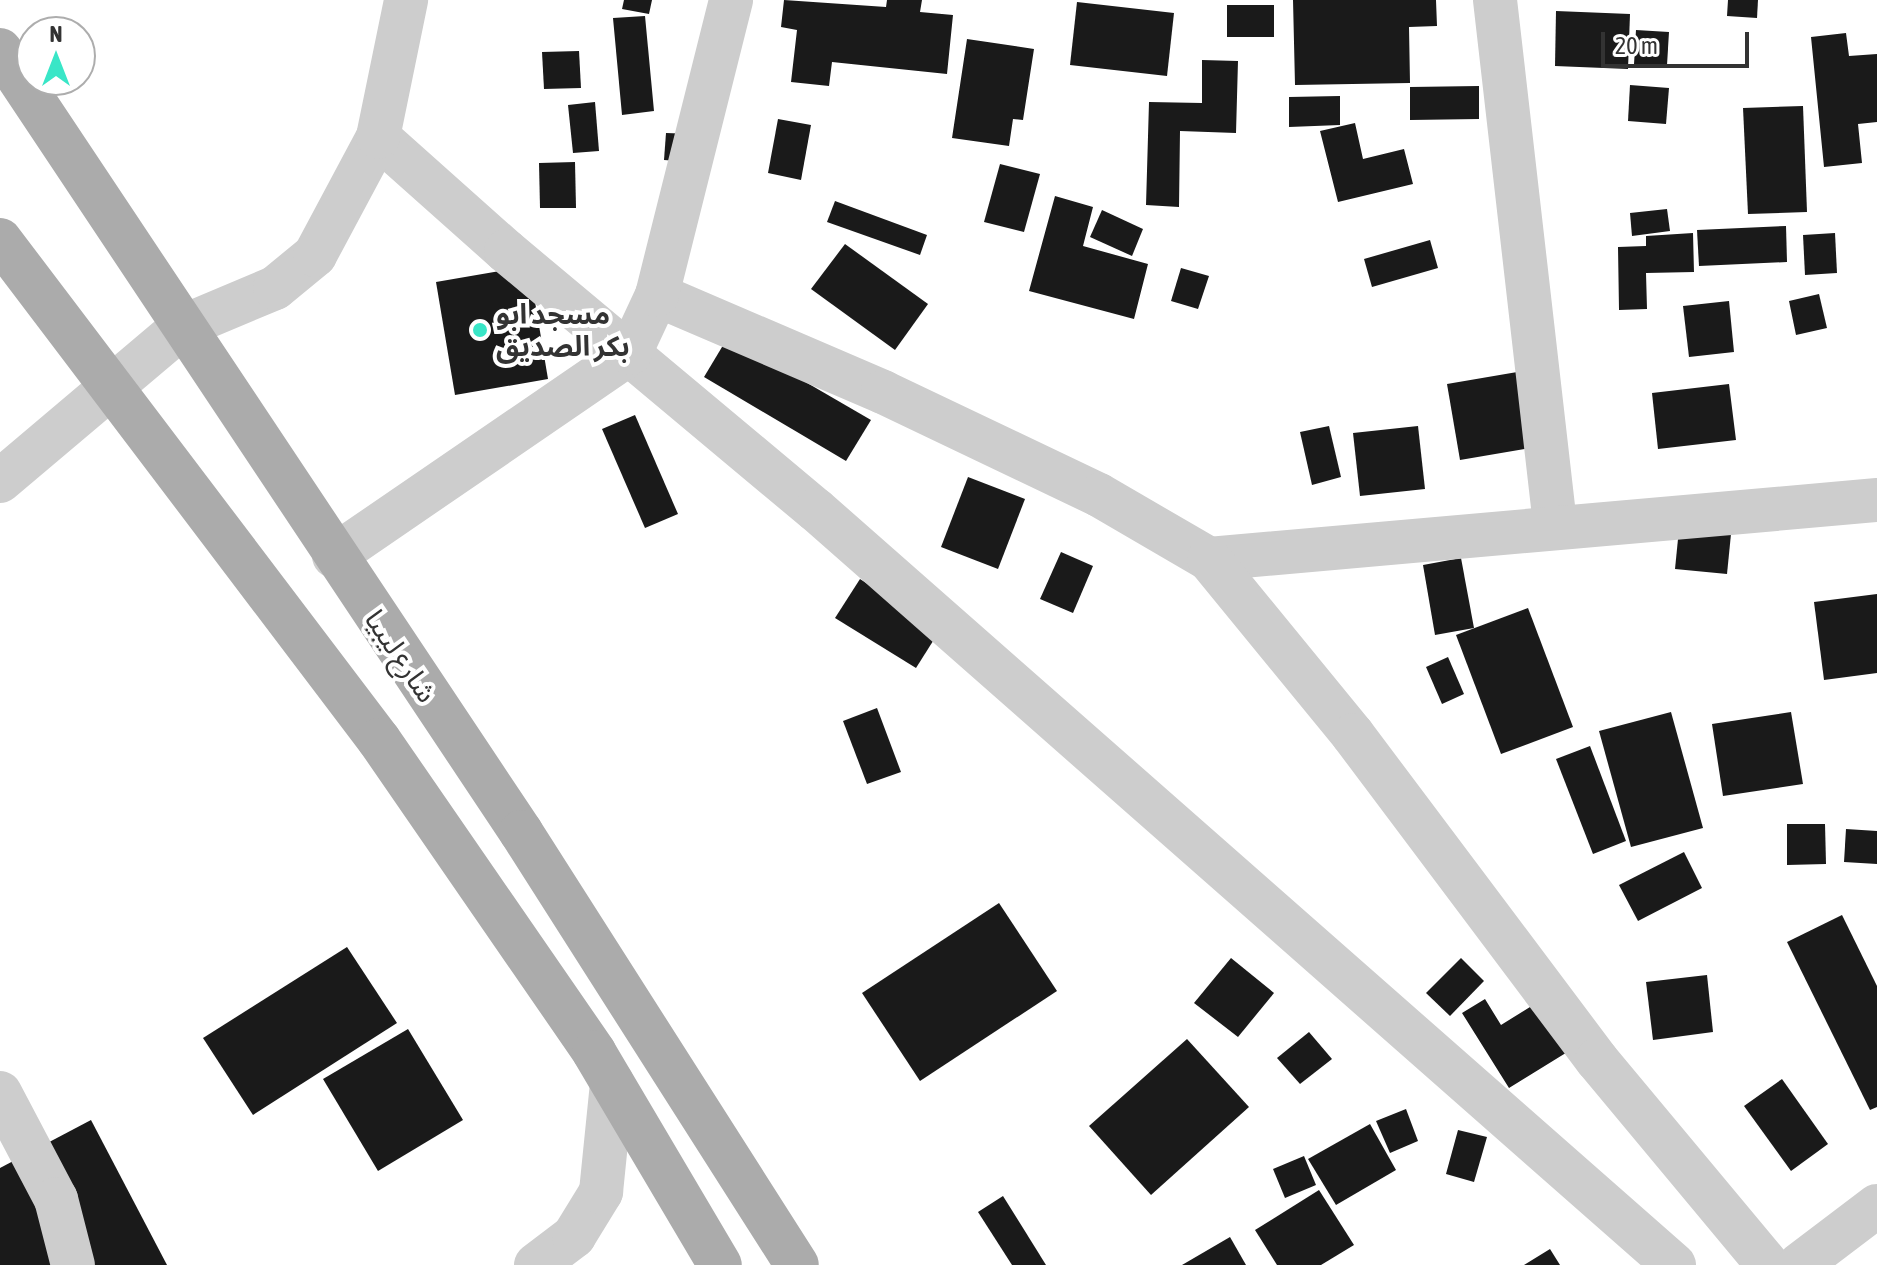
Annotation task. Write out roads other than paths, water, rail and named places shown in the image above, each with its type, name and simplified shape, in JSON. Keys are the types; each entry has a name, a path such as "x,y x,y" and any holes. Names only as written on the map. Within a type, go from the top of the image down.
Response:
{"main road":[{"name":"شارع ليبيا","path":"0,50 334,556 521,832 797,1265"},
{"path":"0,240 379,740 612,1083 720,1265"}],"street":[{"path":"0,481 182,327 275,288 302,268 324,240 378,137 406,0"},
{"path":"334,556 630,353 657,295 731,0"},
{"path":"1495,0 1555,524"},
{"path":"378,137 630,353 1674,1265"},
{"path":"657,295 883,392 1099,495 1209,559 1344,722 1597,1060 1768,1265"},
{"path":"1209,559 1555,524 1877,500"},
{"path":"536,1265 574,1236 601,1192 612,1083"},
{"path":"2,1102 56,1199 73,1265"},
{"path":"1799,1265 1877,1206"}],"place":[{"name":"مسجد ابو بكر الصديق","path":"480,330"}]}
